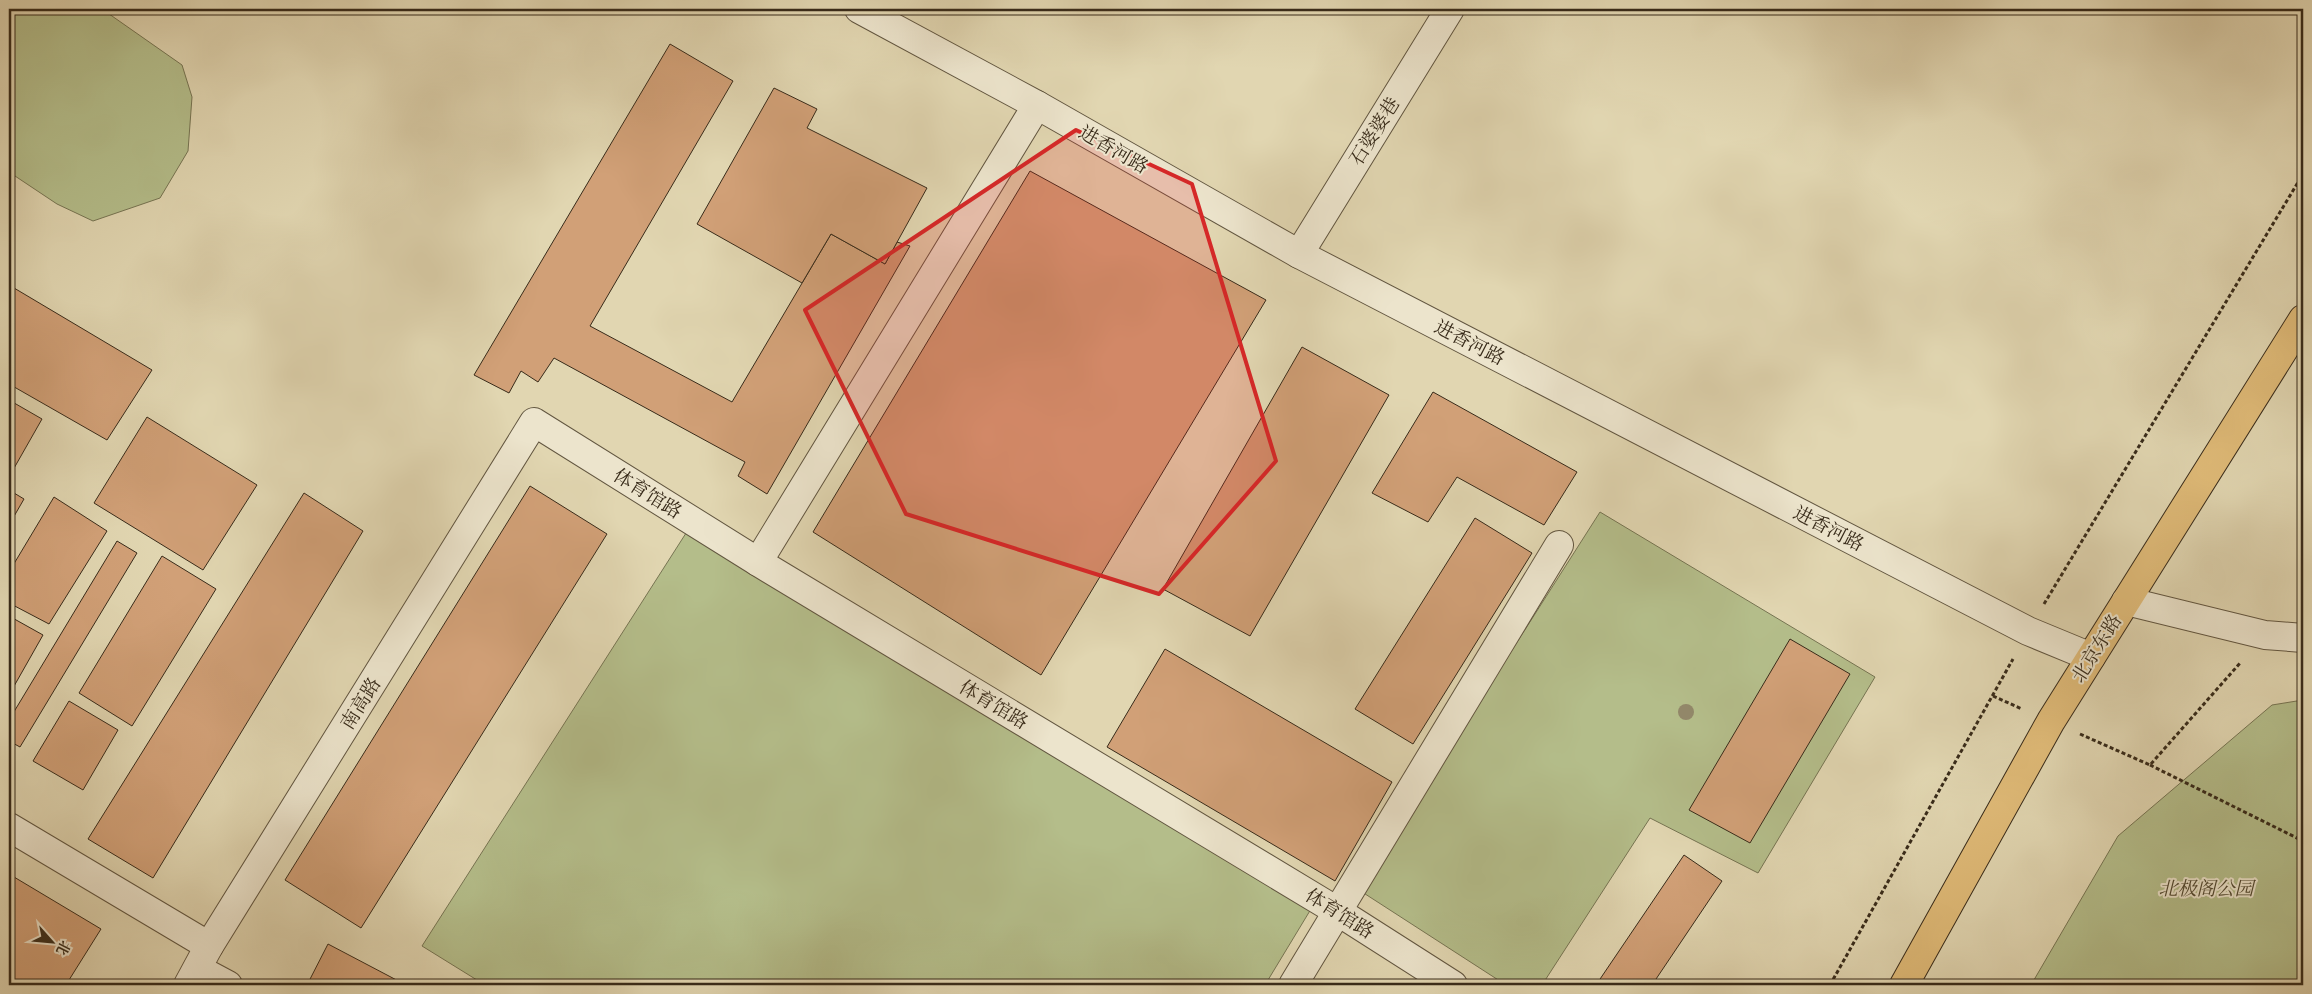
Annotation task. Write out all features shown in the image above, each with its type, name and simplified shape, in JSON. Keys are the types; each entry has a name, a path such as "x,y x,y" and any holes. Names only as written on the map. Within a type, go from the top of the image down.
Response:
{"main road":[{"name":"北京东路","path":"1904,985 2051,721 2303,320"}],"street":[{"name":"进香河路","path":"859,9 1037,105 1298,254 2028,631 2091,657"},
{"name":"石婆婆巷","path":"1298,254 1450,9"},
{"path":"758,562 1037,105"},
{"name":"体育馆路","path":"534,422 758,562 1337,911 1453,985"},
{"name":"南高路","path":"198,967 534,422"},
{"path":"1293,985 1559,545"},
{"path":"2126,601 2265,635 2303,638"},
{"path":"9,827 198,967 228,985"}],"path":[{"path":"1830,985 2028,631 2303,174"},
{"path":"1993,696 2150,765 2265,635"},
{"path":"2150,764 2303,841"}],"highlighted area":[{"path":"1076,130 1192,184 1276,461 1159,594 906,514 805,310"}],"green space":[{"path":"9,9 102,9 182,65 192,97 188,151 160,198 93,221 57,204 9,172"},
{"path":"1600,512 1875,677 1758,873 1650,818 1542,985 1506,985 1359,890"},
{"path":"688,530 1311,909 1265,985 485,985 422,946"},
{"name":"北极阁公园","path":"2303,700 2303,985 2031,985 2118,836 2272,705"}],"building":[{"path":"670,44 733,81 590,326 732,402 831,234 885,264 897,242 910,246 767,494 738,476 745,462 554,358 538,382 521,371 509,393 474,375"},
{"path":"774,88 817,109 807,128 927,188 885,264 831,234 802,283 697,224"},
{"path":"1030,171 1266,300 1041,675 813,532"},
{"path":"9,285 152,370 107,440 9,384"},
{"path":"1302,347 1389,395 1250,636 1163,589"},
{"path":"1433,392 1577,472 1544,525 1457,477 1428,522 1372,493"},
{"path":"9,400 42,419 9,477"},
{"path":"147,417 257,485 203,570 94,503"},
{"path":"530,486 607,534 361,928 285,880"},
{"path":"9,490 24,499 9,525"},
{"path":"304,493 363,531 153,878 88,839"},
{"path":"54,497 107,531 49,624 9,603 9,572"},
{"path":"1475,518 1532,553 1413,744 1355,709"},
{"path":"117,541 137,553 20,747 9,741 9,720"},
{"path":"162,556 216,589 132,726 79,693"},
{"path":"9,616 43,635 9,695"},
{"path":"1790,639 1850,674 1750,843 1689,810"},
{"path":"1165,649 1392,782 1335,881 1107,747"},
{"path":"69,701 118,730 83,790 33,761"},
{"path":"1684,855 1722,881 1652,985 1596,985"},
{"path":"9,874 101,929 69,980 78,985 9,985"},
{"path":"328,944 406,985 307,985"}]}
